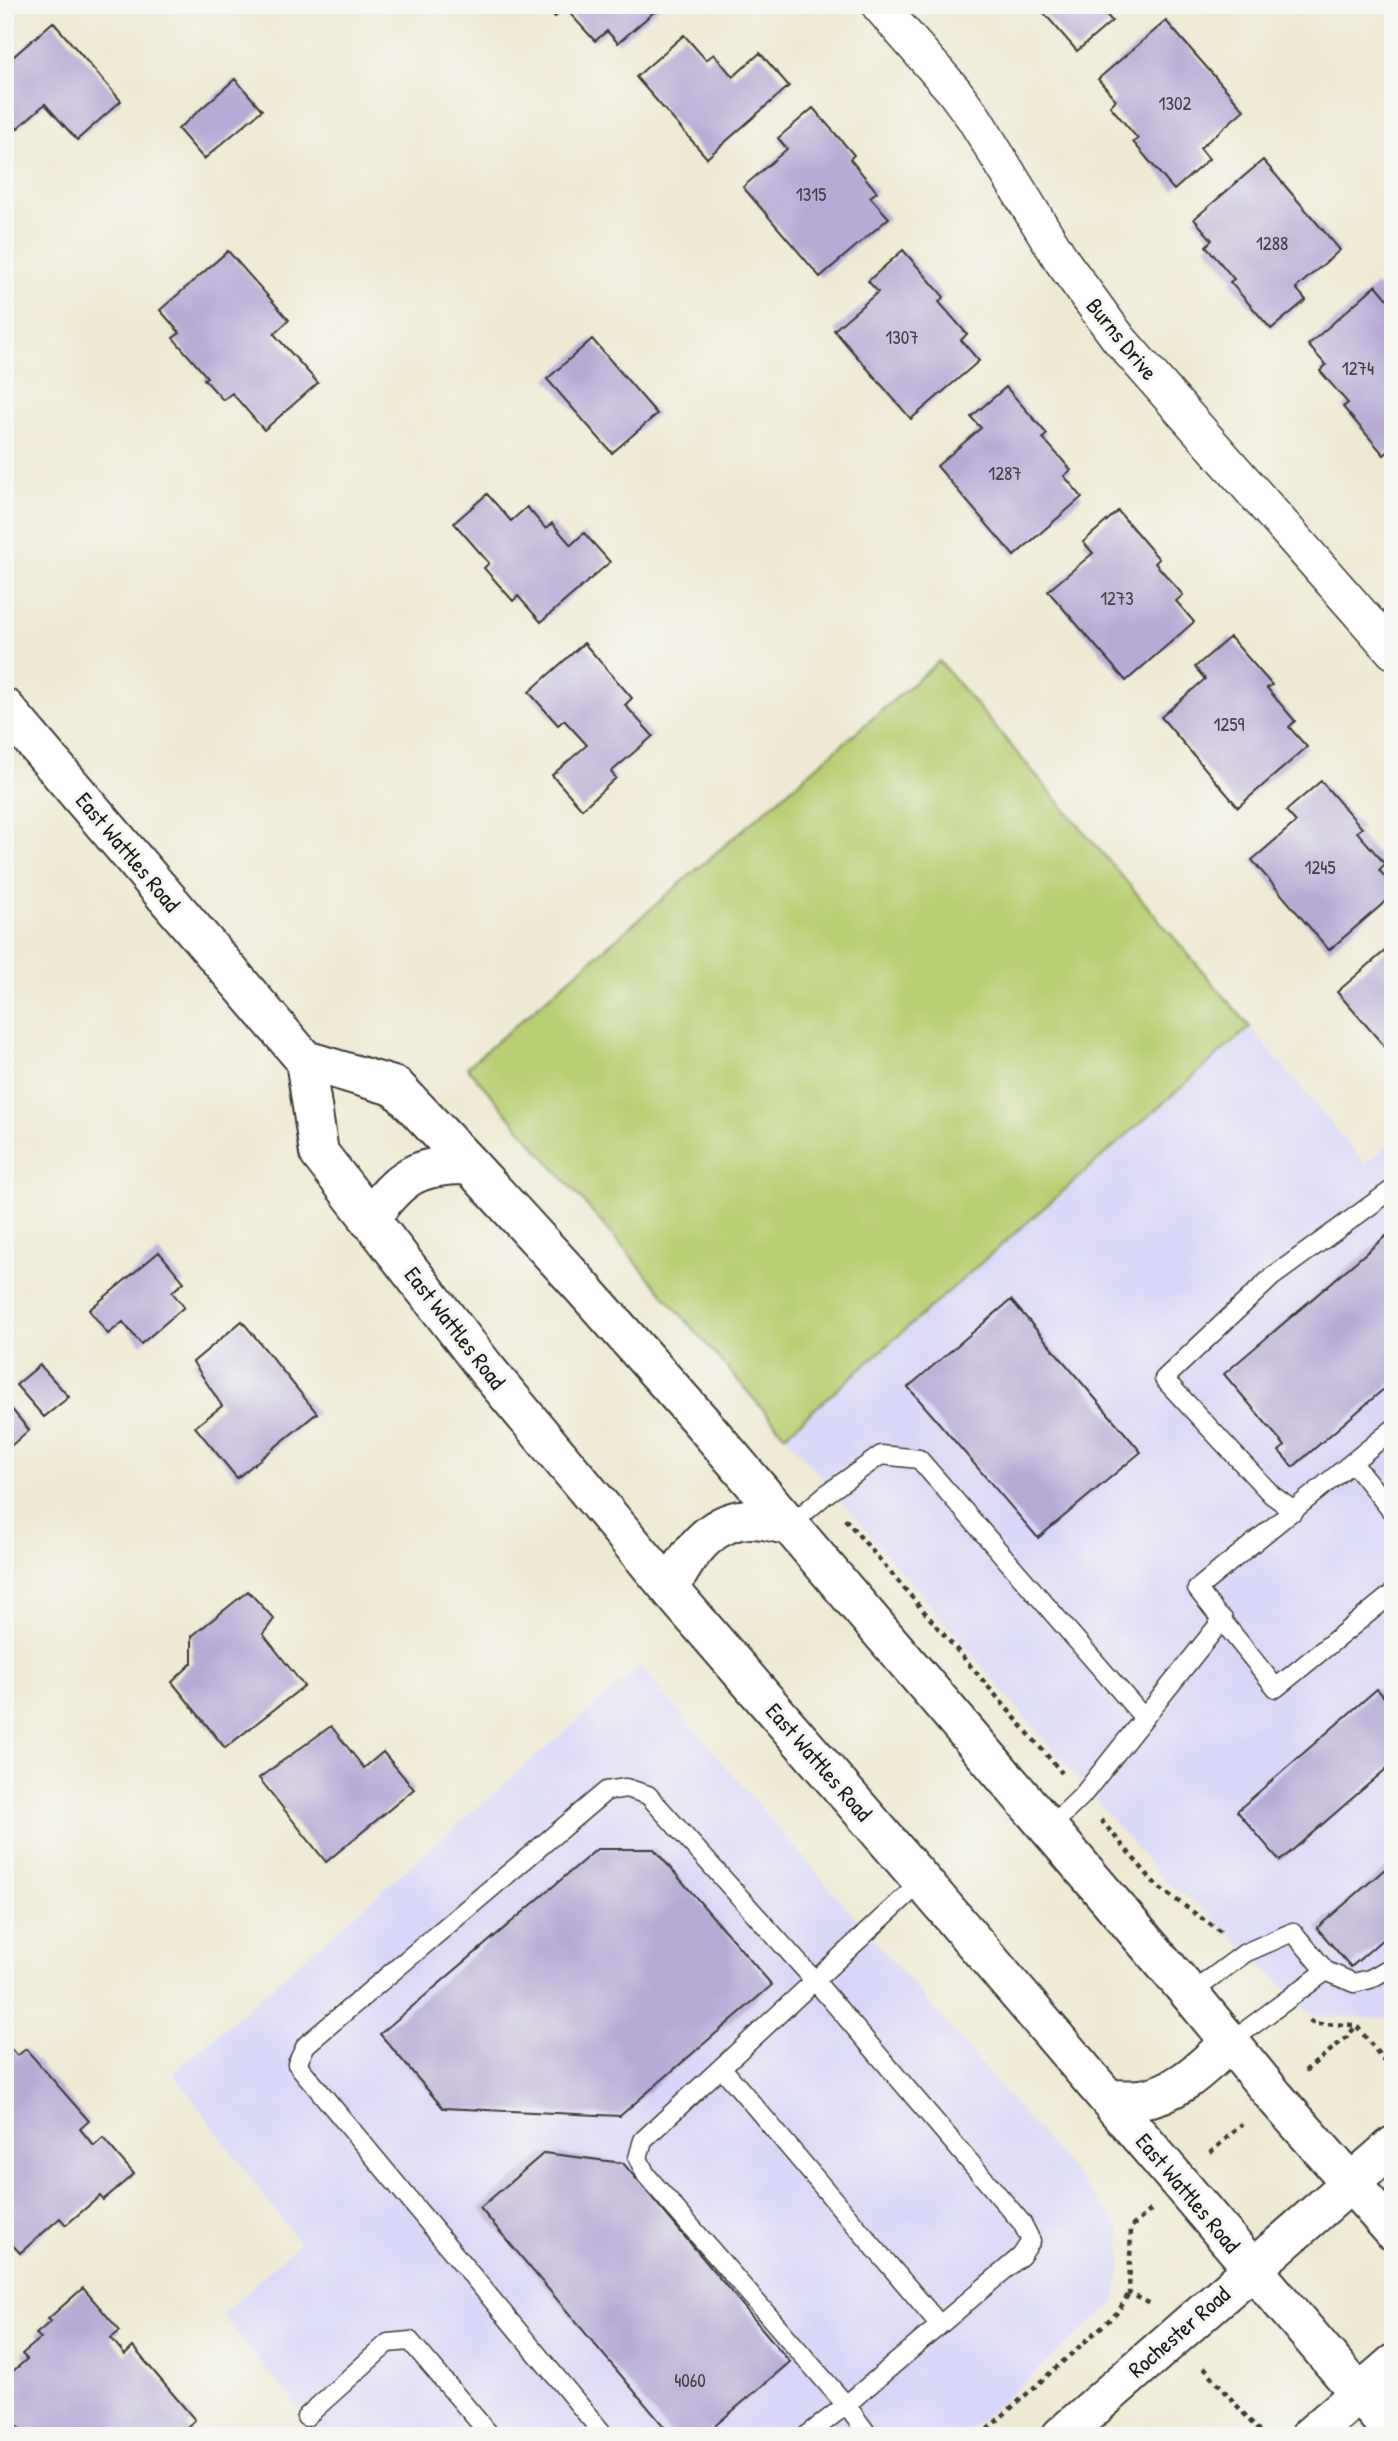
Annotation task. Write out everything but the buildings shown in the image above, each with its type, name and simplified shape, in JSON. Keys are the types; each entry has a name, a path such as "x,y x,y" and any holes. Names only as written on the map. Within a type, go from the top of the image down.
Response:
{"main road":[{"name":"East Wattles Road","path":"5,708 305,1060 319,1153 487,1370 670,1589 1393,2432"},
{"path":"305,1060 396,1087 470,1165 590,1296 1393,2231"},
{"path":"369,1220 385,1197 403,1180 443,1164 470,1165"},
{"path":"670,1589 694,1547 711,1532 736,1521 760,1519 789,1526"},
{"path":"1108,2099 1141,2099 1165,2092 1200,2070 1230,2042"},
{"name":"Rochester Road","path":"1061,2436 1393,2146"},
{"path":"1310,2436 1393,2364"}],"street":[{"name":"Burns Drive","path":"879,5 974,118 1062,261 1119,339 1393,651"}],"lane":[{"path":"1294,1511 1272,1495 1164,1380 1272,1277 1393,1189"},
{"path":"1393,1429 1198,1589 1276,1688 1393,1593"},
{"path":"789,1526 825,1495 881,1455 919,1459 1144,1718"},
{"path":"1353,1463 1393,1513"},
{"path":"1049,1828 1082,1797 1223,1619"},
{"path":"605,2436 297,2063 306,2045 606,1791 626,1788 648,1795 815,1981 1023,2223 1031,2241 1021,2256 806,2436"},
{"path":"870,2436 646,2175 638,2158 643,2140 922,1881"},
{"path":"1190,1994 1245,1953 1293,1932 1326,1971 1354,1983 1370,1979 1393,1966"},
{"path":"1230,2042 1326,1971"},
{"path":"722,2068 940,2325"},
{"path":"306,2417 388,2343 410,2341 491,2436"}],"path":[{"path":"845,1520 1066,1778"},
{"path":"1303,2073 1347,2037 1356,2025"},
{"path":"1208,2154 1246,2120"},
{"path":"980,2436 1118,2312 1129,2292 1131,2227 1144,2218"},
{"path":"1129,2292 1149,2301"},
{"path":"1204,2367 1263,2436"}],"shaded area":[{"path":"1250,1027 1365,1164 1393,1141 1393,2019 1313,2016 1227,1931 1196,1903 1165,1882 785,1435"},
{"path":"640,1666 1120,2227 1122,2265 1115,2303 962,2436 321,2436 222,2315 299,2243 173,2073"}],"green space":[{"path":"939,661 1250,1027 785,1435 467,1067"}]}
